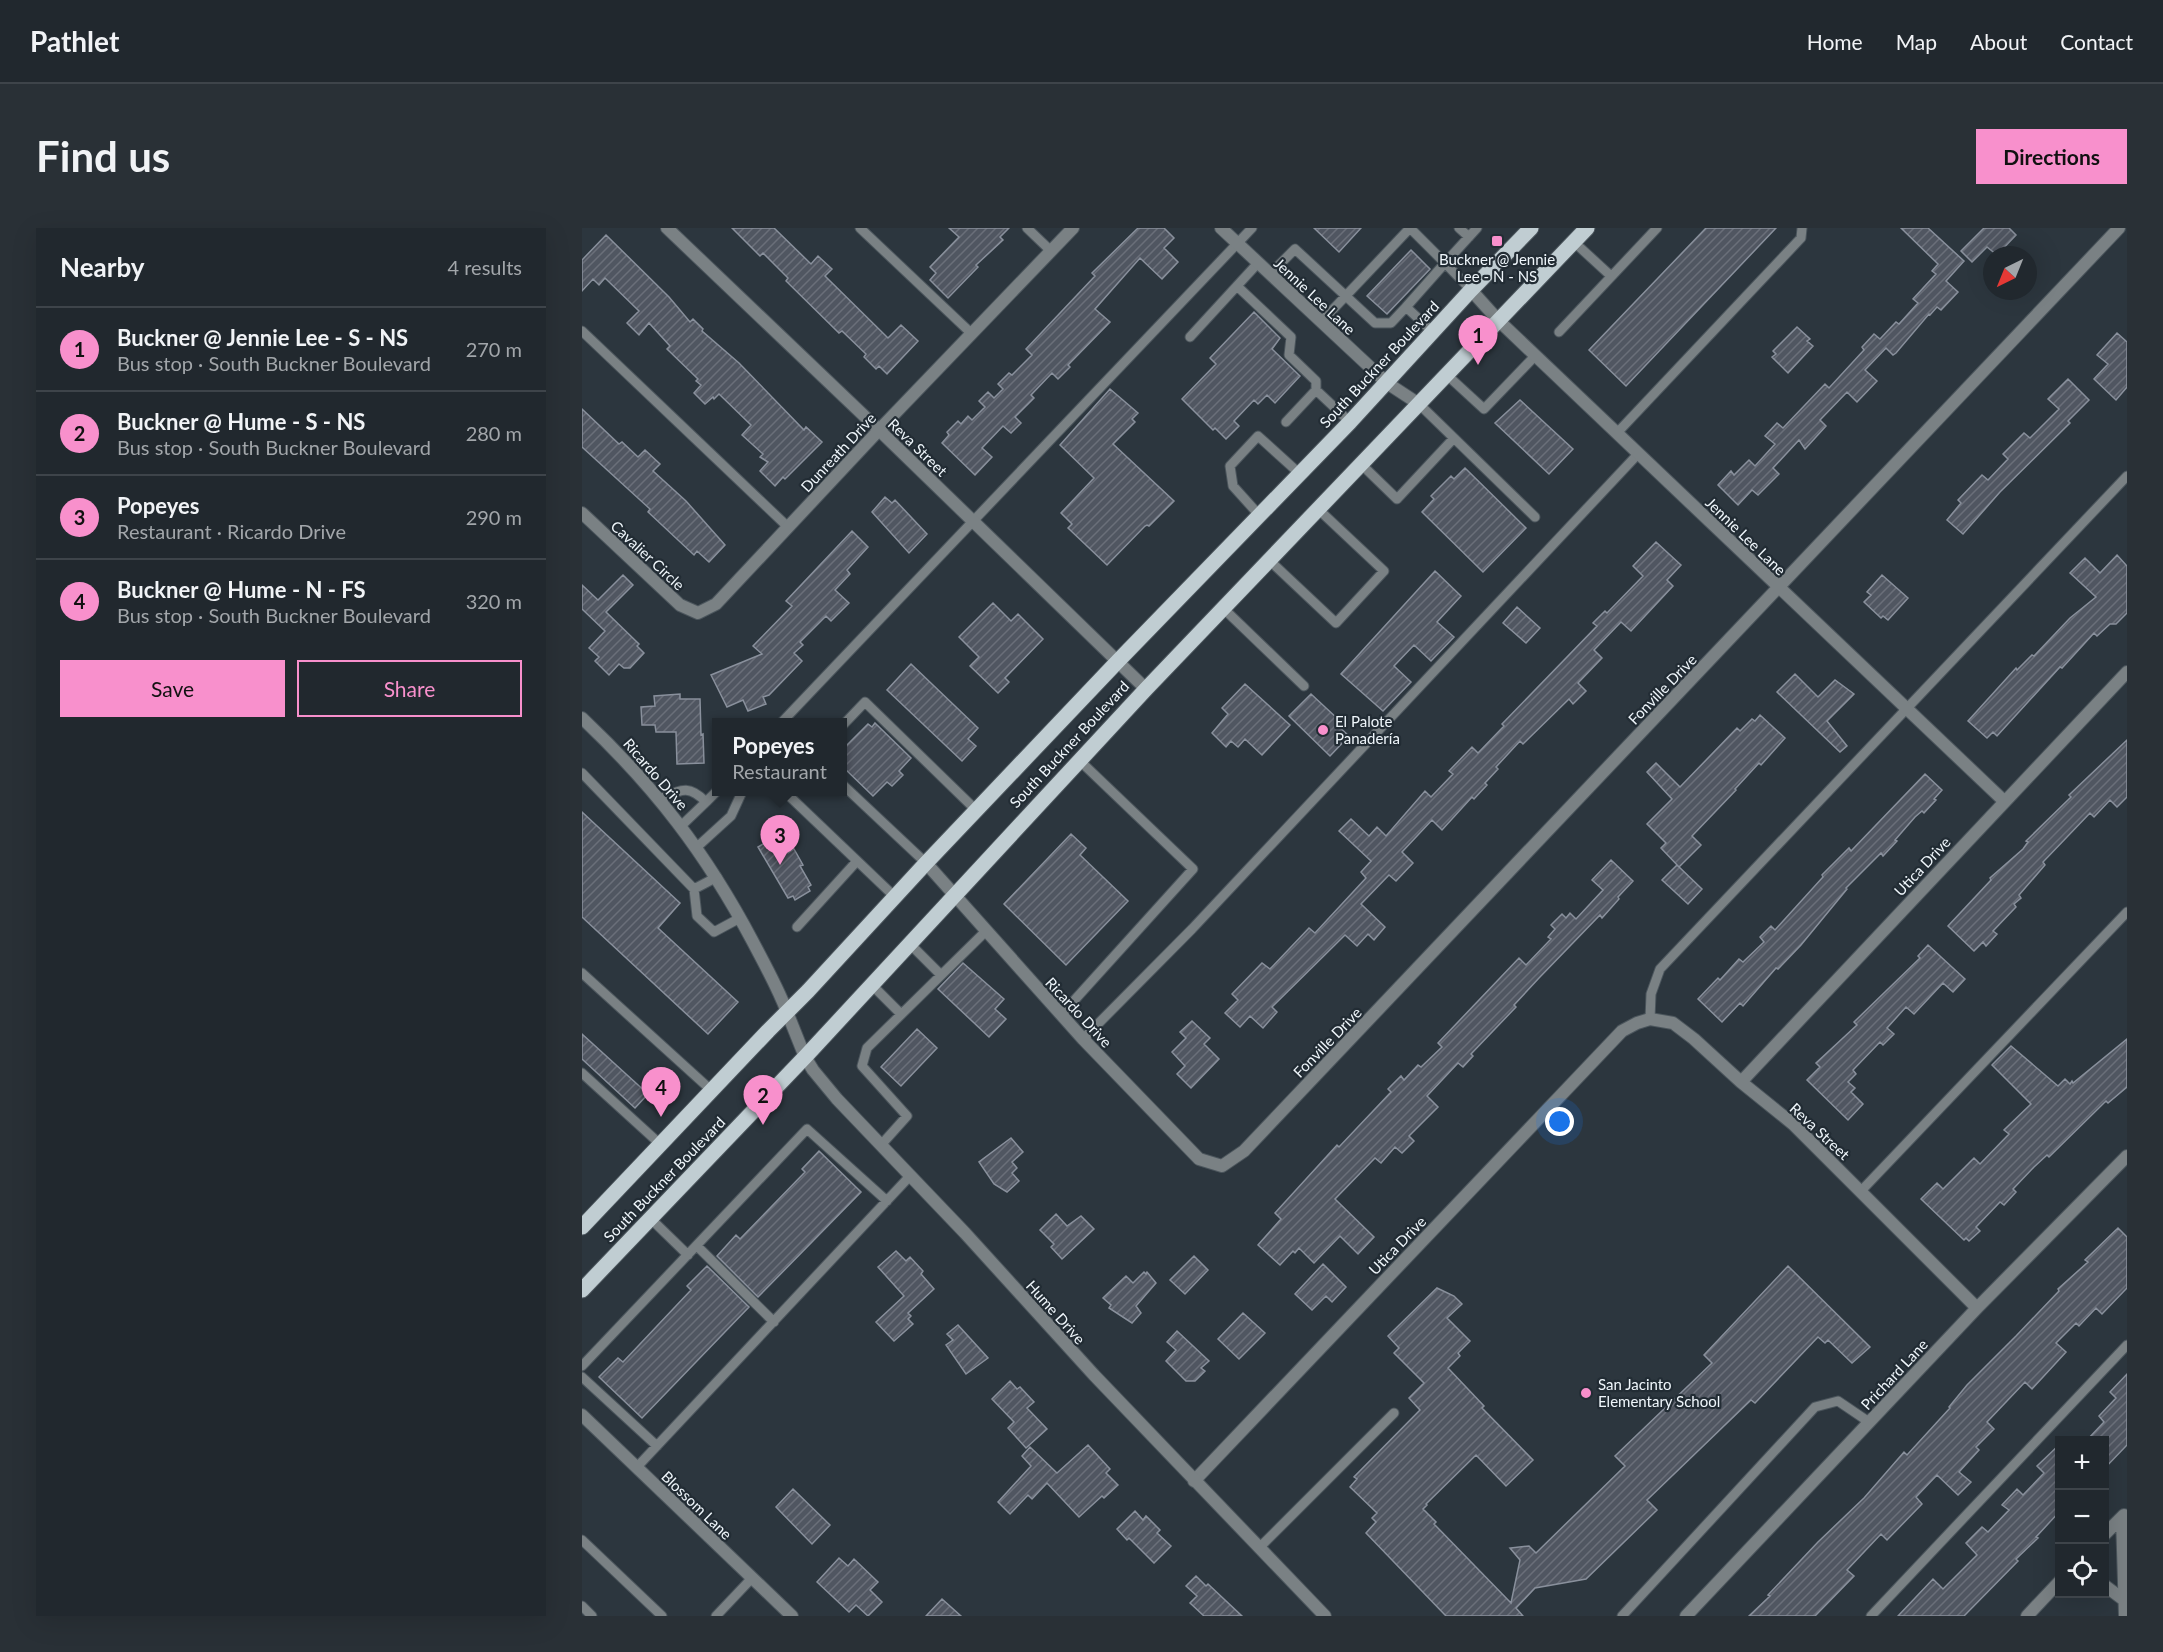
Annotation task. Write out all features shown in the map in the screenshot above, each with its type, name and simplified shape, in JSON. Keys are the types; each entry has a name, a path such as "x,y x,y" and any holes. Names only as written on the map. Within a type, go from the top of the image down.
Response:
{"main road":[{"name":"South Buckner Boulevard","path":"582,1290 805,1057 1146,688 1587,228"},
{"name":"South Buckner Boulevard","path":"582,1227 1118,662 1350,423 1526,230"}],"street":[{"name":"Reva Street","path":"667,228 1146,688"},
{"name":"Dunreath Drive","path":"698,613 716,604 1073,228"},
{"name":"Jennie Lee Lane","path":"1221,228 1387,383 1419,404"},
{"name":"Fonville Drive","path":"1222,1166 1244,1151 2119,228"},
{"name":"Jennie Lee Lane","path":"1471,290 1535,356 2004,801"},
{"name":"Cavalier Circle","path":"582,513 680,605 698,613"},
{"name":"Utica Drive","path":"1741,1082 2127,672"},
{"name":"Ricardo Drive","path":"582,718 622,756 697,847 740,918 780,993 787,1012"},
{"name":"Ricardo Drive","path":"926,863 1083,1039 1199,1159 1222,1166"},
{"name":"Hume Drive","path":"787,1012 805,1057 837,1099 1194,1481 1325,1616"},
{"name":"Reva Street","path":"1650,1019 1673,1023 1694,1038 1741,1082 1793,1124 1977,1308"},
{"name":"Utica Drive","path":"1194,1481 1622,1031 1650,1019"},
{"name":"Prichard Lane","path":"1686,1616 1977,1308 2127,1156"},
{"name":"Blossom Lane","path":"583,1417 792,1616"},
{"path":"2109,1530 2124,1515"},
{"path":"2124,1515 2125,1616"},
{"path":"2027,1616 2055,1585"},
{"path":"2109,1590 2124,1600"}],"lane":[{"path":"860,228 971,333"},
{"path":"1027,228 1051,251"},
{"path":"787,718 1252,228"},
{"path":"1321,322 1410,228 1471,290"},
{"path":"1459,228 1469,237"},
{"path":"1270,274 1295,249 1375,323 1391,323 1477,228"},
{"path":"1559,332 1657,228"},
{"path":"1617,433 1801,238 1802,228"},
{"path":"1574,242 1611,276"},
{"path":"1190,337 1258,263"},
{"path":"1237,286 1291,337 1289,355 1316,381 1317,390 1350,423"},
{"path":"1406,307 1433,332"},
{"path":"582,331 788,528"},
{"path":"1447,375 1484,409 1535,356"},
{"path":"1286,422 1317,390"},
{"path":"1419,404 1535,517"},
{"path":"1260,516 1233,486 1230,466 1258,436 1300,474"},
{"path":"1361,464 1397,499 1454,438"},
{"path":"1083,1039 1192,928 1638,454"},
{"path":"1650,1019 1651,994 1660,969 2127,476"},
{"path":"1269,560 1336,623 1384,571 1318,509"},
{"path":"1223,608 1304,686"},
{"path":"847,721 865,702 977,811"},
{"path":"1061,1015 1193,869 1079,760"},
{"path":"582,773 694,889 698,916 714,932 740,918"},
{"path":"847,788 926,863"},
{"path":"660,800 681,790 690,790 706,802"},
{"path":"681,826 712,796"},
{"path":"697,847 730,816 739,796"},
{"path":"789,796 895,897"},
{"path":"797,927 858,861"},
{"path":"694,889 717,877"},
{"path":"1861,1191 2127,912"},
{"path":"880,1145 907,1116 862,1066 867,1048 986,931"},
{"path":"909,943 941,975"},
{"path":"582,973 711,1090"},
{"path":"871,984 901,1014"},
{"path":"582,1073 660,1144"},
{"path":"582,1366 807,1129 887,1202"},
{"path":"637,1467 910,1176"},
{"path":"651,1220 688,1255"},
{"path":"697,1246 774,1322"},
{"path":"1871,1616 2127,1345"},
{"path":"582,1377 657,1446"},
{"path":"1623,1616 1815,1407 1838,1401 1869,1422"},
{"path":"1259,1548 1394,1413"},
{"path":"582,1540 662,1616"},
{"path":"716,1616 752,1578"},
{"path":"582,1606 592,1616"}],"building":[{"path":"732,228 774,228 811,264 818,256 832,269 825,276 888,338 901,325 918,341 887,374 879,366 876,369 864,357 866,354 842,331 839,333 786,281 788,278 763,253 760,256"},
{"path":"949,228 1009,228 1000,237 1003,240 976,265 978,267 948,298 930,280 936,273 930,267 959,237"},
{"path":"1138,228 1164,228 1174,238 1164,248 1178,262 1162,279 1140,258 1095,309 1110,322 1068,365 1070,367 1058,379 1052,373 1031,395 1034,398 1015,417 1021,423 1011,433 1003,426 982,448 992,457 975,475 942,443 949,435 947,432 958,421 961,424 968,416 972,420 985,407 979,401 988,392 994,398 1003,389 998,384 1009,373 1012,375 1032,355 1026,349 1095,276 1092,273"},
{"path":"1314,228 1361,228 1339,252"},
{"path":"1706,228 1776,228 1626,386 1589,350"},
{"path":"1901,228 1928,228 1964,261 1946,281 1958,292 1941,310 1937,307 1929,314 1896,353 1893,355 1886,348 1865,370 1877,381 1857,402 1847,392 1820,420 1826,426 1805,449 1799,440 1773,468 1779,474 1758,495 1752,490 1738,505 1718,485 1731,471 1734,475 1749,460 1755,466 1775,444 1765,436 1777,423 1783,428 1825,384 1829,388 1864,350 1862,347 1874,334 1880,339 1896,322 1899,324 1918,303 1913,299 1936,274 1932,271 1938,264"},
{"path":"1984,228 2009,228 2016,235 2006,246 1983,246 1983,251 1972,262 1961,251"},
{"path":"606,235 669,297 690,322 693,319 703,329 702,331 739,363 804,430 806,427 822,442 785,479 783,477 775,486 760,471 768,462 760,457 763,454 742,435 751,425 719,394 705,404 694,393 701,385 696,381 698,379 667,349 670,346 649,323 639,335 627,323 639,311 605,278 599,285 593,279 582,291 582,260"},
{"path":"1411,250 1430,269 1387,314 1367,296"},
{"path":"1254,312 1280,338 1272,349 1300,376 1275,403 1267,395 1258,404 1254,400 1234,421 1239,426 1226,439 1215,428 1213,430 1182,399 1216,364 1210,358"},
{"path":"1797,327 1810,339 1807,341 1813,346 1788,373 1772,357 1776,354 1773,351"},
{"path":"2117,333 2127,342 2127,387 2116,400 2094,379 2108,364 2097,355"},
{"path":"2068,379 2089,400 2068,421 2070,423 2000,492 1963,534 1947,520 1961,503 1958,500 1982,475 1988,480 2008,459 2003,454 2024,433 2030,438 2059,409 2048,399"},
{"path":"1110,389 1138,413 1132,419 1135,422 1113,444 1174,501 1149,526 1145,526 1107,565 1068,528 1072,524 1061,513 1094,478 1060,445"},
{"path":"1520,400 1573,449 1549,474 1495,423"},
{"path":"582,409 619,444 622,442 638,457 645,450 660,464 653,471 686,501 725,545 709,562 697,551 694,555 648,512 650,509 582,447"},
{"path":"1465,468 1526,528 1483,572 1422,512 1434,499 1431,496 1451,476 1454,479"},
{"path":"885,497 892,503 895,500 927,534 909,553 872,512"},
{"path":"852,531 868,547 847,570 850,574 835,590 849,603 831,621 826,616 800,642 803,645 794,653 802,661 769,695 763,697 766,704 748,711 743,700 727,707 711,675 762,654 753,646 792,606 786,601"},
{"path":"1656,542 1681,565 1667,580 1673,586 1631,631 1621,622 1594,650 1602,658 1578,683 1586,691 1573,704 1569,699 1523,744 1520,741 1496,767 1498,769 1485,783 1487,785 1474,799 1472,797 1442,830 1432,820 1402,852 1413,863 1396,881 1389,875 1361,904 1385,927 1374,940 1368,934 1357,946 1345,935 1272,1007 1277,1012 1263,1028 1250,1016 1240,1027 1225,1013 1238,1000 1232,994 1262,963 1270,969 1309,928 1315,933 1366,878 1361,872 1371,861 1339,831 1351,819 1369,836 1377,827 1386,836 1425,791 1431,797 1453,774 1449,771 1472,747 1478,753 1504,726 1502,724 1597,626 1593,623 1605,611 1607,613 1643,576 1633,566"},
{"path":"2117,555 2127,566 2127,613 2116,624 2110,624 2097,636 2094,633 1997,736 1993,732 1987,738 1968,721 2016,668 2017,670 2032,655 2034,656 2070,618 2096,597 2070,573 2085,558 2100,573"},
{"path":"1435,571 1461,596 1437,622 1454,637 1431,661 1414,645 1394,666 1411,682 1383,711 1341,674"},
{"path":"623,575 633,585 606,612 639,644 637,646 644,653 630,668 624,668 619,664 609,675 595,661 599,657 589,648 605,631 582,609 582,585 598,600"},
{"path":"1882,575 1908,598 1888,620 1883,616 1881,618 1864,602 1871,595 1867,592"},
{"path":"993,603 1011,621 1018,614 1043,639 1005,678 1009,682 998,693 970,666 979,657 959,637"},
{"path":"1517,607 1540,628 1526,643 1503,623"},
{"path":"911,664 978,728 968,739 976,746 962,761 887,690"},
{"path":"1795,674 1818,697 1835,680 1854,694 1827,721 1847,746 1840,752 1777,692"},
{"path":"1245,684 1290,725 1262,755 1245,739 1238,747 1231,741 1226,747 1212,733 1228,714 1222,708"},
{"path":"680,694 680,699 700,699 704,763 677,764 676,732 656,732 655,725 642,725 641,707 655,706 654,696"},
{"name":"El Palote Panadería","path":"1311,694 1339,720 1336,724 1349,736 1330,756 1289,716"},
{"path":"1760,715 1785,738 1692,836 1701,845 1679,867 1661,848 1666,843 1647,824 1672,799 1647,772 1656,763 1680,787 1737,728 1740,731 1752,719 1755,721"},
{"path":"875,723 911,758 899,771 903,775 892,786 887,782 873,796 847,771 847,745 868,724 872,727"},
{"path":"2127,740 2127,797 2117,807 2110,800 2094,817 2090,813 2043,862 2045,865 2019,895 2021,898 2014,904 2016,907 1993,931 1997,934 1986,946 1983,942 1974,951 1948,926 1991,880 1990,878 2023,849 2028,842 2026,841 2071,797 2069,795"},
{"path":"1925,774 1942,790 1934,799 1936,800 1924,813 1922,811 1915,817 1883,856 1881,853 1846,888 1801,945 1778,969 1776,968 1743,1006 1740,1003 1722,1022 1698,999 1739,959 1743,962 1764,942 1760,937 1771,926 1775,930 1823,877 1822,875 1849,848 1851,851"},
{"path":"582,812 680,903 658,928 738,1002 708,1034 582,917"},
{"path":"1071,834 1086,848 1080,855 1128,901 1066,965 1004,904"},
{"path":"778,835 788,853 794,849 803,865 800,866 811,885 808,887 810,891 795,900 793,896 788,898 758,847"},
{"path":"1611,860 1633,881 1618,897 1619,899 1602,918 1600,915 1539,978 1514,1005 1516,1007 1471,1054 1473,1056 1463,1067 1458,1063 1427,1096 1438,1107 1409,1136 1414,1141 1402,1153 1395,1147 1381,1163 1375,1158 1335,1199 1374,1237 1358,1254 1340,1236 1314,1263 1299,1248 1280,1265 1258,1245 1281,1219 1275,1213 1337,1145 1339,1147 1391,1092 1388,1089 1401,1076 1404,1080 1418,1065 1421,1067 1442,1047 1438,1043 1519,958 1526,965 1551,939 1548,937 1555,929 1551,925 1562,914 1566,918 1570,913 1576,919 1603,890 1592,880"},
{"path":"1677,865 1702,889 1688,904 1662,880"},
{"path":"1928,945 1965,979 1953,992 1943,983 1914,1014 1906,1007 1887,1028 1894,1034 1883,1045 1880,1042 1853,1070 1856,1074 1848,1082 1855,1088 1851,1092 1863,1104 1848,1120 1807,1080 1820,1067 1816,1063 1857,1025 1854,1022 1920,958 1918,956"},
{"path":"963,963 1004,999 995,1009 1006,1019 989,1037 938,989"},
{"path":"1192,1021 1210,1038 1204,1044 1219,1059 1191,1088 1177,1074 1185,1066 1172,1052 1186,1038 1180,1032"},
{"path":"917,1029 937,1048 901,1086 881,1067"},
{"path":"582,1034 648,1094 635,1108 582,1059"},
{"path":"2127,1039 2127,1087 2108,1103 2106,1101 2049,1157 2047,1155 2034,1167 2013,1189 2016,1192 2004,1205 2000,1202 1976,1227 1980,1231 1969,1241 1966,1238 1964,1240 1921,1199 1937,1183 1943,1189 1974,1158 1980,1164 2009,1134 2004,1130 2031,1104 1992,1065 2011,1046 2058,1086 2065,1079 2070,1084 2072,1081 2073,1083"},
{"path":"1011,1138 1023,1152 1012,1162 1017,1168 1012,1173 1019,1181 1007,1192 994,1184 979,1162"},
{"path":"819,1151 861,1192 758,1297 717,1256 736,1235 740,1239 805,1172 802,1169"},
{"path":"1056,1214 1067,1226 1081,1216 1094,1229 1062,1259 1051,1247 1054,1244 1040,1230"},
{"path":"2118,1228 2127,1237 2127,1288 2102,1314 2096,1308 2079,1326 2076,1323 2056,1343 2066,1352 2032,1389 2025,1382 1987,1422 1994,1429 1976,1447 1979,1450 1959,1472 1971,1482 1958,1495 1937,1475 1916,1497 1922,1504 1887,1540 1881,1534 1847,1570 1854,1576 1815,1616 1749,1616 1818,1542 1864,1498 1904,1452 1907,1455 1950,1408 1967,1385 2059,1291 2058,1289 2088,1262 2085,1260"},
{"path":"896,1251 906,1261 910,1257 923,1271 921,1274 934,1289 908,1313 911,1316 908,1319 913,1324 894,1341 876,1322 904,1296 878,1267"},
{"path":"1194,1256 1208,1270 1185,1294 1170,1280"},
{"path":"1323,1264 1346,1287 1332,1302 1326,1296 1312,1310 1295,1294"},
{"path":"707,1266 749,1307 642,1418 599,1377 618,1358 623,1362 691,1290 687,1286"},
{"path":"1788,1266 1870,1347 1852,1363 1828,1340 1825,1343 1818,1337 1755,1403 1751,1400 1647,1500 1657,1510 1586,1579 1535,1588 1516,1608 1523,1616 1446,1616 1366,1533 1376,1522 1372,1518 1377,1513 1350,1487 1357,1479 1354,1477 1420,1410 1409,1398 1424,1383 1394,1353 1399,1348 1388,1336 1437,1288 1454,1296 1462,1304 1447,1318 1470,1341 1448,1368 1484,1406 1482,1408 1533,1460 1506,1486 1476,1455 1423,1509 1436,1522 1434,1524 1511,1603 1520,1560 1510,1548 1529,1546 1536,1553 1625,1466 1615,1456 1712,1363 1704,1355"},
{"path":"1144,1272 1146,1274 1147,1272 1156,1283 1136,1306 1141,1313 1132,1323 1109,1308 1111,1305 1103,1298 1126,1276 1133,1283"},
{"path":"1243,1313 1265,1333 1239,1359 1218,1339"},
{"path":"958,1325 988,1358 966,1374 946,1345 953,1340 947,1334"},
{"path":"1177,1331 1209,1361 1201,1368 1205,1371 1195,1381 1186,1381 1166,1361 1176,1350 1167,1342"},
{"path":"2127,1374 2127,1445 2109,1464 2109,1436 2091,1436 2104,1422 2099,1416 2116,1398 2110,1392"},
{"path":"1010,1381 1017,1389 1020,1387 1034,1402 1027,1408 1047,1429 1026,1448 1008,1428 1014,1422 992,1399"},
{"path":"1088,1445 1110,1469 1106,1473 1118,1485 1079,1517 1047,1483 1032,1499 1028,1495 1010,1514 998,1502 1031,1466 1022,1456 1030,1447 1057,1473"},
{"path":"2055,1449 2055,1516 2036,1537 2038,1538 2016,1559 2018,1561 1964,1616 1898,1616 1933,1579 1943,1589 1977,1555 1966,1543 1982,1527 1988,1532 2009,1510 2002,1505 2017,1489 2023,1495 2044,1473 2037,1466"},
{"path":"793,1489 830,1525 812,1544 776,1507"},
{"path":"1135,1511 1143,1520 1146,1516 1160,1530 1157,1533 1171,1546 1154,1563 1117,1529"},
{"path":"839,1558 848,1566 854,1559 878,1582 870,1590 882,1602 868,1616 856,1605 849,1612 817,1582"},
{"path":"1196,1576 1206,1586 1208,1584 1242,1616 1204,1616 1190,1603 1197,1596 1186,1586"},
{"path":"942,1599 961,1616 926,1616"}],"place":[{"name":"Buckner @ Jennie Lee - N - NS","path":"1497,241"},
{"name":"Buckner @ Jennie Lee - S - NS","path":"1478,365"},
{"name":"El Palote Panadería","path":"1323,730"},
{"name":"Popeyes","path":"780,865"},
{"name":"Buckner @ Hume - N - FS","path":"661,1117"},
{"name":"Buckner @ Hume - S - NS","path":"763,1125"},
{"name":"San Jacinto Elementary School","path":"1586,1393"}]}
